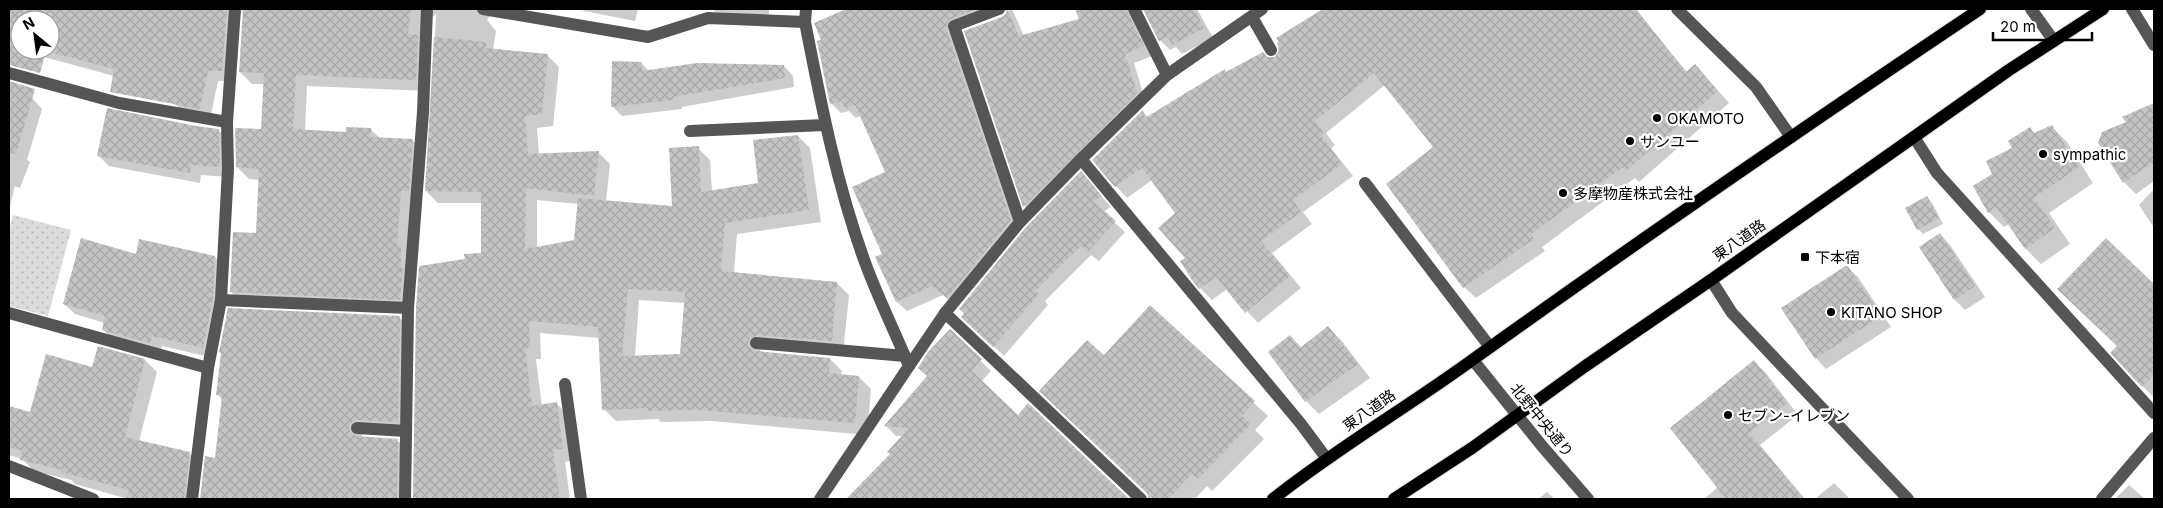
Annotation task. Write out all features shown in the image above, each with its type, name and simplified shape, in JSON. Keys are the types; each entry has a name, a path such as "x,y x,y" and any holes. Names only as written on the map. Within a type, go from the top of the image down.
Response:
{"main road":[{"name":"東八道路","path":"1273,499 1327,459 1473,360 1791,137 1980,9"},
{"name":"東八道路","path":"1394,499 1472,448 1516,415 1914,137 2103,9"}],"street":[{"path":"192,499 208,368 221,300 228,169 227,122 235,9"},
{"path":"405,499 408,308 423,112 427,9"},
{"path":"484,9 648,37 708,18 805,22"},
{"path":"806,9 805,22 825,125 866,264 891,328 907,361"},
{"path":"999,9 954,26 1020,222"},
{"path":"1134,9 1167,75"},
{"path":"820,499 907,361 1020,222 1167,75 1262,9"},
{"path":"1677,9 1756,87 1791,137"},
{"path":"2031,9 2054,41"},
{"path":"2132,9 2154,45"},
{"path":"1252,17 1271,50"},
{"path":"9,73 119,103 227,122"},
{"path":"690,131 825,125"},
{"path":"1914,137 1937,173 2154,413"},
{"path":"1081,159 1301,424 1327,459"},
{"path":"1365,183 1490,347"},
{"path":"1711,280 1732,313 1908,499"},
{"path":"221,300 408,308"},
{"path":"9,313 208,368"},
{"path":"945,313 1141,499"},
{"path":"756,343 907,361"},
{"name":"北野中央通り","path":"1473,360 1516,415 1588,499"},
{"path":"565,384 581,499"},
{"path":"357,428 406,431"},
{"path":"2102,499 2152,444"},
{"path":"9,466 93,499"}],"shaded area":[{"path":"13,215 71,230 48,316 9,306 9,231"}],"building":[{"path":"9,9 227,9 222,71 208,71 200,109 110,92 114,69 60,55 60,10 10,10 10,60 44,60 40,73 9,65"},
{"path":"243,9 411,9 408,34 418,35 416,80 296,75 293,129 346,132 346,127 371,128 371,137 413,139 409,191 401,191 397,245 401,245 401,268 403,268 400,300 230,292 233,232 256,233 259,169 236,167 235,128 261,129 264,73 239,72"},
{"path":"846,9 977,9 951,19 948,21 946,28 1011,220 947,298 932,286 896,302 875,257 882,254 852,187 885,172 855,105 845,109 842,101 830,104 817,41 821,40 814,23"},
{"path":"1007,9 1019,36 1079,19 1075,9 1126,9 1144,46 1125,54 1137,93 1023,207 964,31 1002,17 1006,14"},
{"path":"1143,9 1194,9 1204,28 1172,45 1168,37 1159,41"},
{"path":"1323,9 1636,9 1686,72 1695,64 1718,91 1626,171 1623,167 1531,234 1534,239 1463,288 1386,184 1433,147 1374,73 1315,121 1324,133 1321,135 1342,164 1293,200 1301,212 1261,241 1290,276 1245,313 1216,277 1199,289 1194,283 1180,261 1185,258 1158,228 1175,213 1142,168 1115,187 1092,160 1143,110 1145,118 1225,69 1226,72 1263,52 1267,57 1275,57 1279,50 1277,43 1279,42 1276,38"},
{"path":"434,37 486,42 486,48 548,54 542,114 525,116 528,154 599,151 594,196 526,188 525,249 574,240 578,198 672,206 669,148 699,146 701,192 758,183 753,140 798,135 809,210 725,223 721,271 837,282 832,341 757,335 750,338 748,343 751,349 755,351 830,358 829,373 859,376 855,423 698,410 648,411 648,408 602,410 598,327 529,321 530,348 525,348 532,406 557,402 563,449 553,450 560,499 413,499 416,308 419,266 465,259 464,254 481,253 481,192 425,191","holes":["628,289 685,292 680,354 622,356"]},
{"path":"612,61 642,62 642,71 697,63 784,65 785,78 673,97 673,100 611,107"},
{"path":"9,81 35,89 16,154 9,153"},
{"path":"2154,103 2154,166 2152,163 2123,183 2098,143 2102,132 2126,122 2122,117"},
{"path":"107,108 219,129 220,167 191,165 190,173 97,156"},
{"path":"2052,125 2079,167 2034,198 2055,228 2025,249 1996,207 1988,213 1973,186 1992,174 1986,161 2012,148 2008,141 2030,127 2034,133"},
{"path":"1081,171 1102,196 1094,202 1116,221 1088,252 1081,246 1035,291 1039,294 993,347 961,317 964,313 959,309 1026,227"},
{"path":"1927,196 1939,218 1917,230 1905,208"},
{"path":"1940,233 1975,286 1954,300 1919,247"},
{"path":"81,238 136,254 139,239 215,256 213,299 203,348 152,336 150,343 102,330 105,316 63,304"},
{"path":"2106,238 2154,284 2154,375 2142,387 2110,353 2117,346 2057,289"},
{"name":"KITANO SHOP","path":"1847,265 1881,316 1815,359 1781,308"},
{"path":"1150,305 1255,401 1242,416 1251,424 1198,479 1192,474 1168,499 1149,499 1147,493 1039,391 1087,340 1104,355"},
{"path":"228,308 400,316 398,422 357,420 351,423 349,428 350,432 356,436 398,439 397,499 200,499 205,456 215,458 222,396 216,395 221,353 219,352"},
{"path":"1328,326 1358,364 1305,402 1268,352 1290,335 1300,348"},
{"path":"950,329 982,359 972,371 1018,415 1028,403 1129,499 846,499 890,454 887,452 909,428 884,426 927,376 918,368 928,352"},
{"path":"98,346 145,359 125,437 190,452 184,499 126,499 129,490 61,472 62,470 20,460 22,451 9,447 9,406 30,412 46,354 92,367"},
{"name":"セブン-イレブン","path":"1754,360 1787,403 1749,433 1804,499 1726,499 1670,428"}],"place":[{"name":"OKAMOTO","path":"1657,118"},
{"name":"サンユー","path":"1630,141"},
{"name":"sympathic","path":"2043,154"},
{"name":"多摩物産株式会社","path":"1563,193"},
{"name":"下本宿","path":"1805,257"},
{"name":"KITANO SHOP","path":"1831,312"},
{"name":"セブン-イレブン","path":"1728,415"}]}
